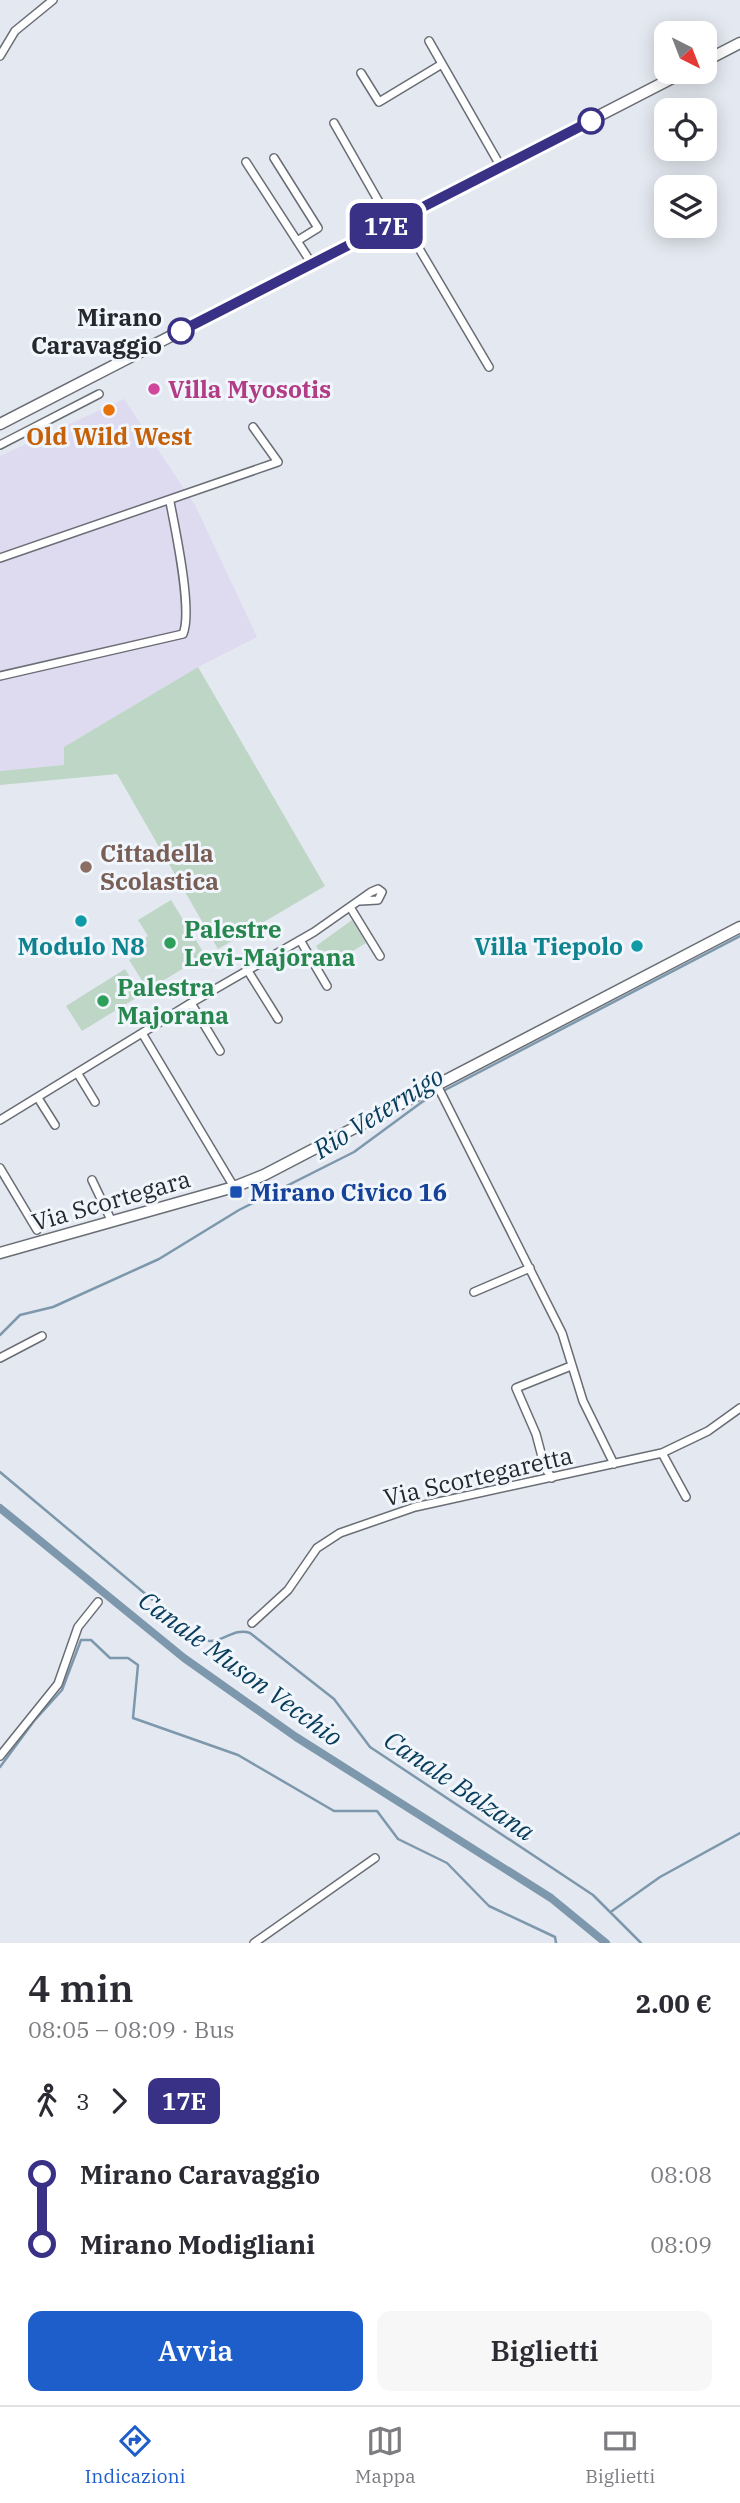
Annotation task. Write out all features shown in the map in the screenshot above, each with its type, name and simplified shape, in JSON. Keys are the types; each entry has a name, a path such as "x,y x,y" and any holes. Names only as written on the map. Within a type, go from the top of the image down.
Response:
{"street":[{"path":"0,56 15,31 53,0"},
{"path":"429,41 501,167"},
{"path":"718,54 740,43"},
{"path":"361,73 379,102 442,64"},
{"path":"0,424 661,84"},
{"path":"334,123 391,223"},
{"path":"274,158 318,228 297,241"},
{"path":"246,162 312,264"},
{"path":"401,218 489,367"},
{"path":"0,445 99,394"},
{"path":"0,558 170,502 278,462 254,427"},
{"path":"0,676 183,634 186,625 184,598 170,502"},
{"path":"0,1121 360,901"},
{"path":"350,907 380,956"},
{"name":"Via Scortegara","path":"0,1253 234,1187 306,1154 740,927"},
{"path":"300,940 327,986"},
{"path":"248,971 278,1018"},
{"path":"191,1003 220,1051"},
{"name":"Via Scortegara","path":"142,1033 234,1187"},
{"path":"78,1074 95,1102"},
{"path":"437,1085 562,1332 583,1401 614,1464"},
{"path":"38,1098 55,1125"},
{"path":"0,1168 37,1230"},
{"path":"92,1180 113,1222"},
{"path":"474,1293 530,1268"},
{"path":"0,1359 42,1336"},
{"path":"552,1478 545,1468 536,1434 516,1388 571,1366"},
{"name":"Via Scortegaretta","path":"252,1623 288,1590 310,1555 331,1537 398,1511 662,1453 709,1431 740,1408"},
{"path":"662,1453 686,1497"},
{"path":"0,1756 58,1684 78,1627 99,1602"},
{"path":"254,1943 375,1858"}],"shaded area":[{"path":"124,399 195,505 257,637 198,667 64,747 65,765 0,771 0,456"}],"green space":[{"path":"198,667 325,886 218,949 117,774 0,785 0,771 64,765 64,747"},
{"name":"Palestre Levi-Majorana","path":"171,900 205,955 148,990 129,960 145,950 140,941 148,936 138,920"},
{"path":"352,920 366,943 328,966 316,946"},
{"name":"Palestra Majorana","path":"125,969 141,995 82,1031 66,1006"}],"waterway":[{"name":"Rio Veternigo","path":"0,1335 20,1315 53,1307 159,1259 239,1210 354,1152 422,1102 740,936"},
{"name":"Canale Balzana","path":"0,1472 198,1638 212,1641 237,1632 250,1633 334,1699 370,1747 593,1895 641,1943"},
{"name":"Canale Muson Vecchio","path":"0,1508 184,1658 296,1737 551,1898 606,1943"},
{"path":"0,1767 34,1721 62,1690 81,1640 91,1640 110,1658 128,1658 138,1665 133,1718 238,1755 334,1811 377,1811 398,1839 447,1863 489,1906 555,1937 556,1943"},
{"path":"612,1911 660,1877 740,1833"}],"bus line":[{"name":"17E","path":"181,331 591,121"}],"place":[{"name":"Mirano Caravaggio","path":"181,331"},
{"name":"Villa Myosotis","path":"154,389"},
{"name":"Old Wild West","path":"109,410"},
{"name":"Cittadella Scolastica","path":"86,867"},
{"name":"Modulo N8","path":"81,921"},
{"name":"Palestre Levi-Majorana","path":"170,943"},
{"name":"Villa Tiepolo","path":"637,946"},
{"name":"Palestra Majorana","path":"103,1001"},
{"name":"Mirano Civico 16","path":"236,1192"}]}
